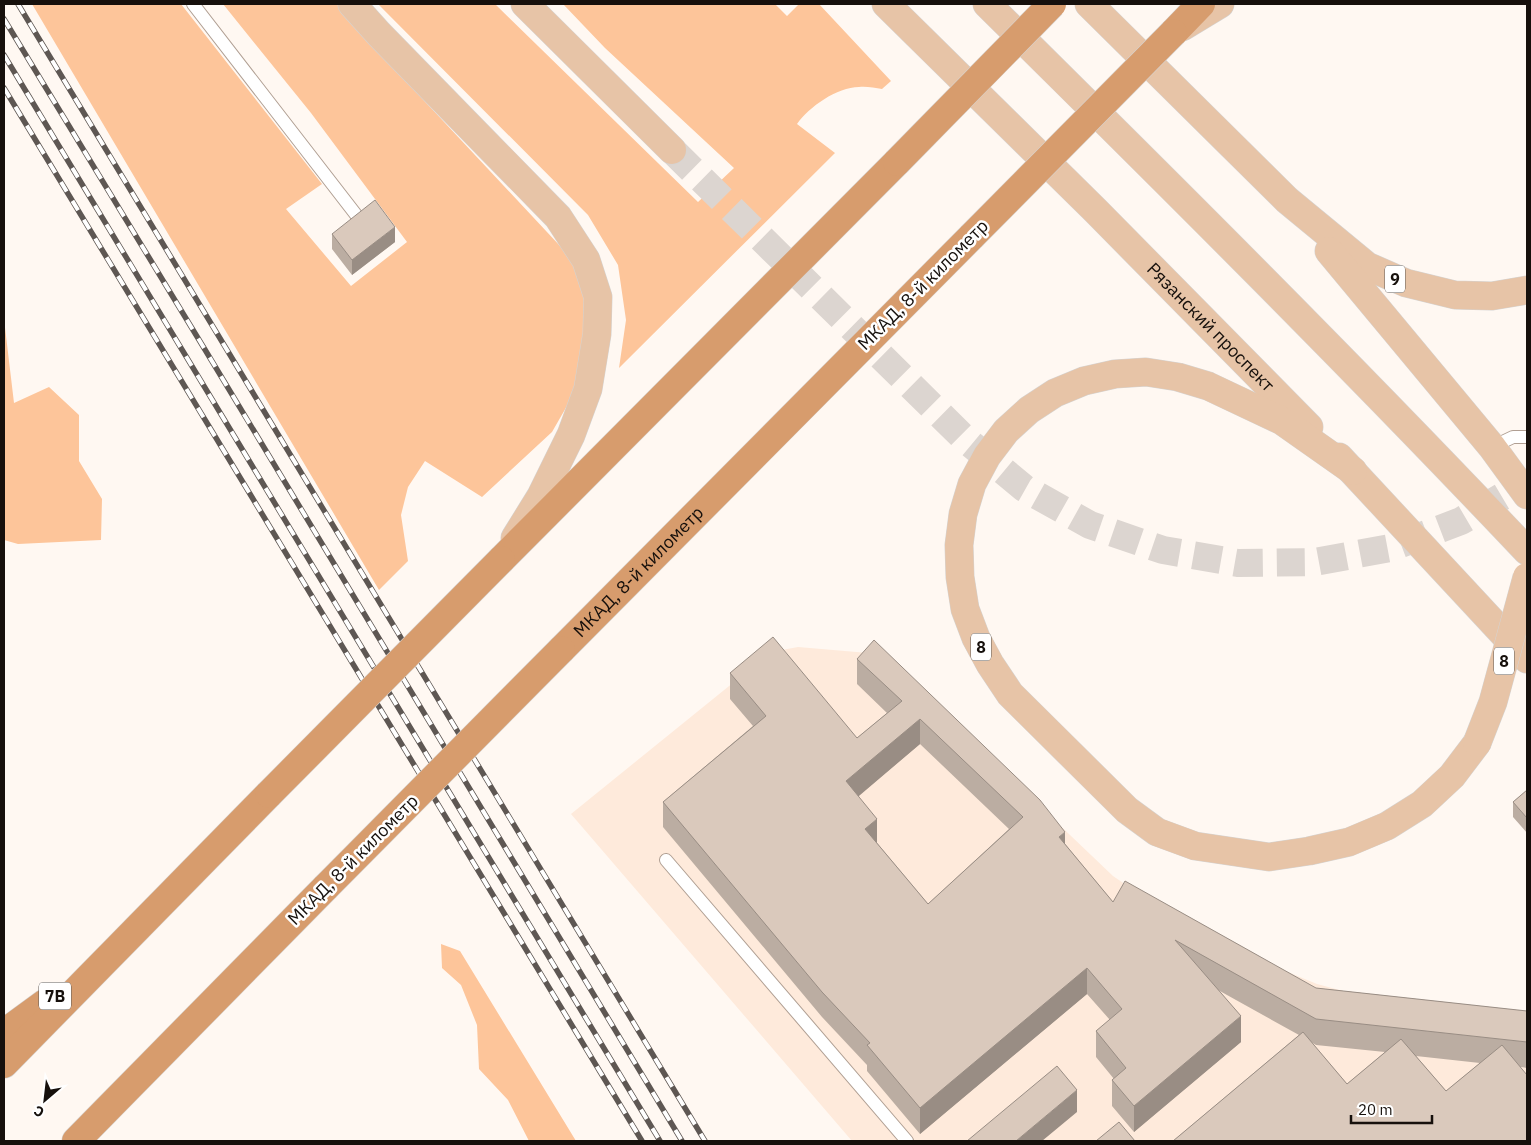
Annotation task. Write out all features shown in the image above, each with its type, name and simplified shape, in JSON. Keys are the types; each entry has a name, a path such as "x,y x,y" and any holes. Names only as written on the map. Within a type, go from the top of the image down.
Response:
{"highway":[{"path":"4,1064 1052,4"},
{"name":"МКАД, 8-й километр","path":"76,1141 1201,4"},
{"name":"7B","path":"4,1033 105,960"}],"main road":[{"path":"352,4 558,217 586,260 598,297 597,334 588,390 571,435 541,496 501,560"},
{"path":"524,4 672,150"},
{"name":"Рязанский проспект","path":"886,4 1095,210 1352,471 1527,659"},
{"path":"987,4 1206,222 1455,475 1527,551"},
{"path":"1089,4 1287,200 1492,447 1527,495"},
{"path":"1173,32 1220,4"},
{"name":"9","path":"1287,200 1367,266 1406,283 1454,295 1492,296 1527,290"},
{"name":"8","path":"1352,471 1282,421 1208,386 1178,377 1146,372 1115,374 1084,381 1055,393 1029,410 1006,431 987,456 972,484 963,514 959,545 960,577 965,609 976,638 990,664 1010,694 1127,810 1157,832 1195,846 1269,857 1349,842 1387,826 1422,804 1452,776 1477,743 1493,702 1527,577"}],"lane":[{"path":"193,4 357,216"},
{"path":"1492,447 1513,436 1527,437"},
{"path":"666,860 907,1141"}],"shaded area":[{"path":"32,4 181,4 322,184 286,209 351,286 407,242 311,113 223,4 337,4 347,18 575,262 584,296 586,332 579,385 552,432 482,497 425,461 408,487 401,515 408,561 379,590"},
{"path":"378,4 495,4 698,202 734,168 605,48 563,4 775,4 787,16 799,4 819,4 891,81 882,89 862,87 842,90 824,99 802,118 797,124 835,153 619,368 626,320 618,265 588,215"},
{"path":"4,319 14,403 49,387 79,415 79,461 102,499 101,540 18,544 4,540"},
{"path":"798,647 880,654 1113,876 1204,938 1317,984 1447,1019 1527,1029 1527,1141 852,1141 571,814 771,652"},
{"path":"441,944 460,951 576,1141 529,1141 508,1100 479,1069 477,1025 461,985 442,968"}],"building":[{"path":"375,200 395,227 352,260 332,234"},
{"path":"773,637 857,738 902,701 857,659 874,640 1040,800 1065,832 1059,837 1113,902 1125,881 1316,988 1527,1011 1527,1042 1316,1019 1175,940 1241,1016 1134,1106 1112,1080 1126,1068 1096,1031 1122,1009 1087,968 920,1108 867,1045 870,1043 822,992 663,802 766,716 730,673","holes":["920,719 1023,817 928,904 865,829 877,819 846,781"]},
{"path":"1527,790 1527,818 1513,802"},
{"path":"1303,1032 1347,1084 1401,1039 1446,1091 1502,1045 1527,1075 1527,1141 1173,1141"},
{"path":"1057,1066 1077,1090 1016,1141 967,1141"},
{"path":"1119,1122 1135,1141 1096,1141"}],"tunnel":[{"path":"672,150 965,439 1024,488 1090,525 1163,550 1238,563 1315,562 1390,548 1461,521 1527,482"}],"railway":[{"path":"18,4 705,1141"},
{"path":"4,19 682,1141"},
{"path":"4,55 660,1141"},
{"path":"4,88 642,1141"}]}
